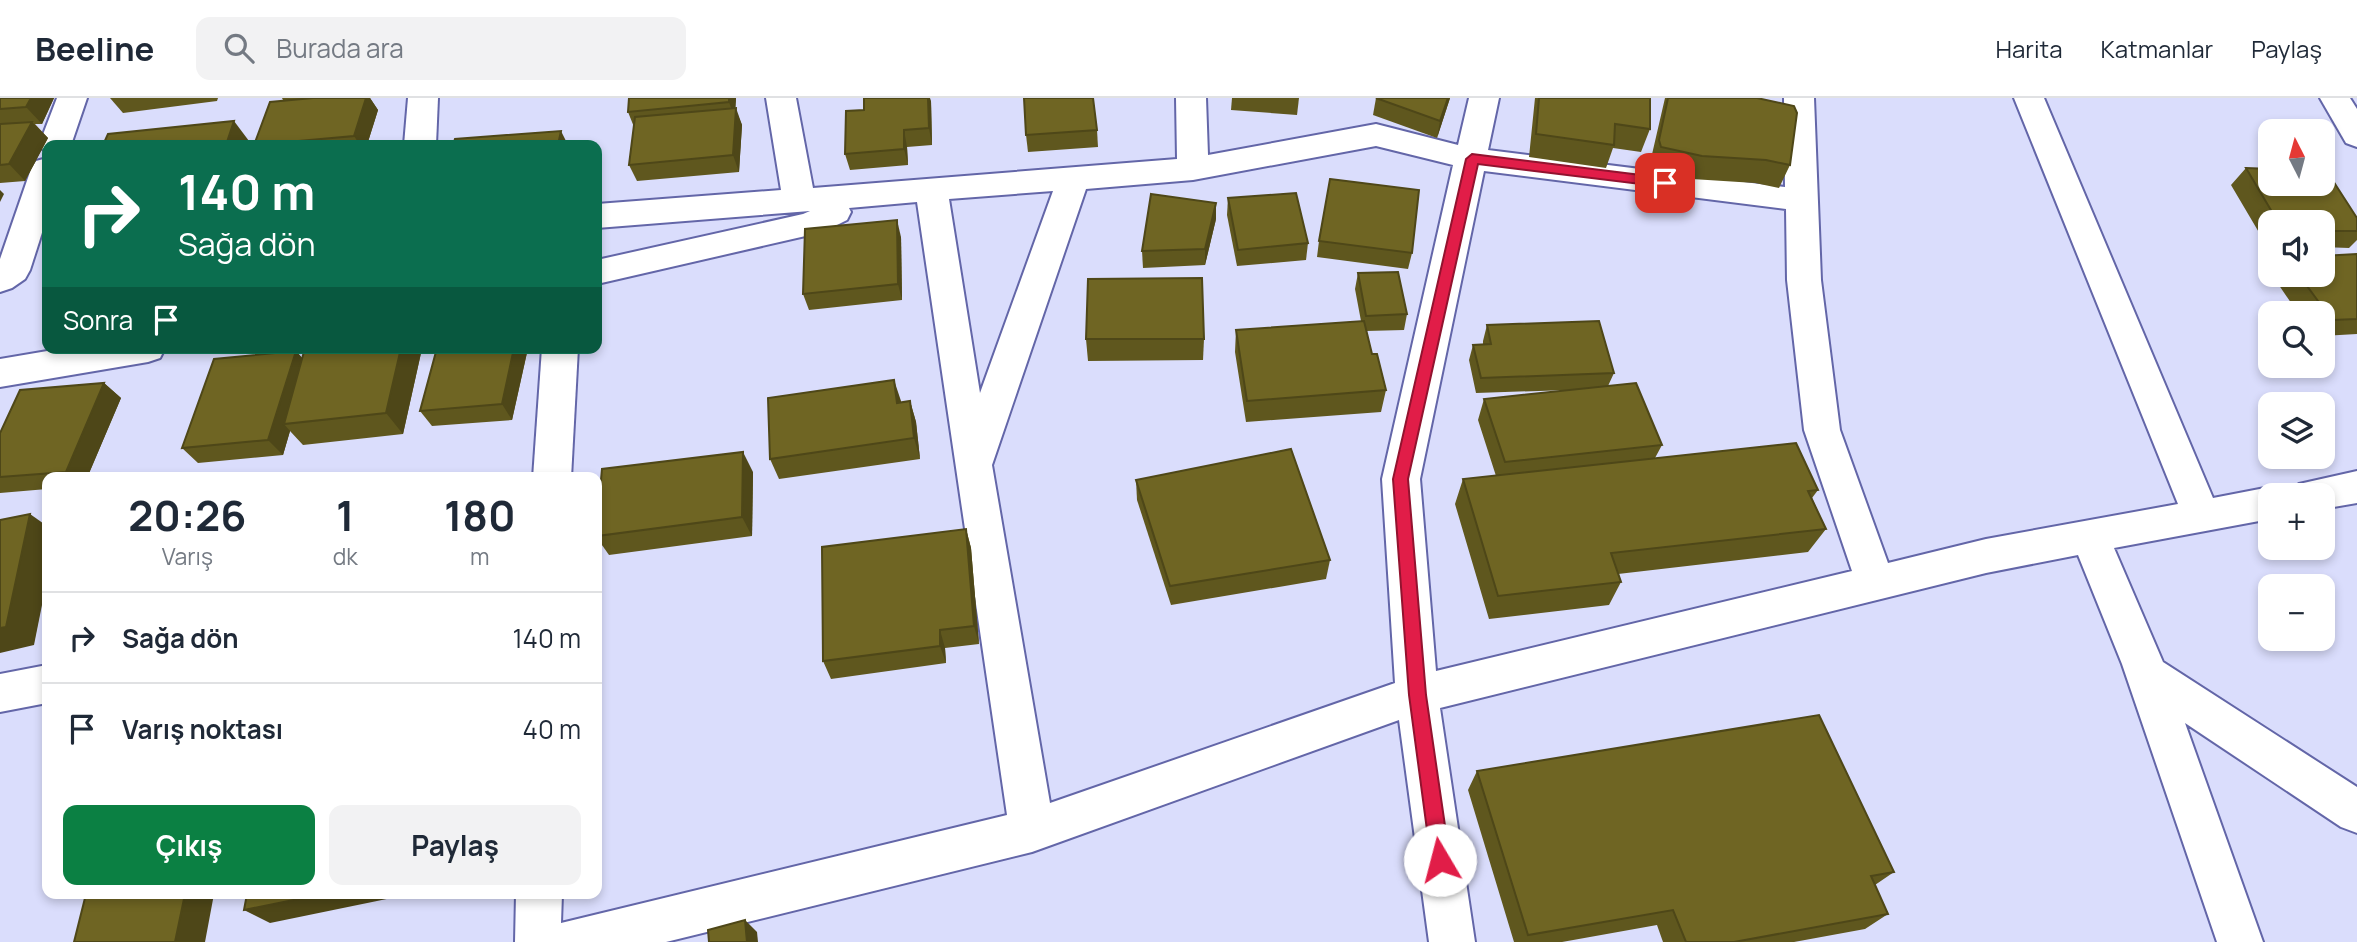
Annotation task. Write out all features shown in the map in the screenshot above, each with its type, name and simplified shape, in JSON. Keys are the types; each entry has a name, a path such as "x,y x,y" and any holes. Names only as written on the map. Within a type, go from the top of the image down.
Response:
{"street":[{"path":"57,140 72,98"},
{"path":"420,140 423,98"},
{"path":"781,98 799,202"},
{"path":"1191,98 1193,169"},
{"path":"1452,942 1418,695 1401,479 1484,98"},
{"path":"1799,98 1804,280 1822,430 1875,583"},
{"path":"2029,98 2202,516"},
{"path":"2335,98 2357,136"},
{"path":"602,216 1193,169 1376,135 1472,159 1802,200"},
{"path":"973,465 1073,180"},
{"path":"4,273 42,181"},
{"path":"932,191 1032,831"},
{"path":"602,271 811,224 840,210 846,198"},
{"path":"4,273 42,268"},
{"path":"0,373 112,354"},
{"path":"552,472 560,354"},
{"path":"2335,491 2357,487"},
{"path":"571,942 1032,831 1418,695 1986,556 2258,505"},
{"path":"2090,537 2146,674 2240,942"},
{"path":"2146,674 2357,812"},
{"path":"0,693 42,685"},
{"path":"538,942 539,899"}],"building":[{"path":"0,98 31,98 26,107 0,109"},
{"path":"313,98 366,98 354,136 310,140 256,140 270,102"},
{"path":"629,98 729,98 729,102 628,112"},
{"path":"864,98 928,98 929,128 904,130 904,149 845,154 846,111 864,110"},
{"path":"1024,98 1093,98 1097,130 1026,135"},
{"path":"1376,98 1448,98 1440,121"},
{"path":"1539,98 1650,98 1650,129 1615,124 1614,145 1536,134"},
{"path":"1668,98 1757,98 1794,106 1797,113 1790,165 1766,160 1702,156 1661,147 1659,140"},
{"path":"736,108 733,155 629,165 635,117"},
{"path":"234,121 228,140 105,140 108,134"},
{"path":"32,122 9,164 0,165 0,124"},
{"path":"561,131 559,140 455,139"},
{"path":"2246,168 2258,168 2258,188"},
{"path":"1330,179 1419,190 1412,253 1319,241"},
{"path":"2335,184 2357,218 2357,231 2335,231 2335,210 2271,210 2263,196 2335,196"},
{"path":"1296,193 1308,243 1238,250 1228,198"},
{"path":"1151,194 1216,203 1205,249 1142,251"},
{"path":"897,220 898,284 803,294 805,229"},
{"path":"2357,254 2357,319 2335,320 2335,301 2318,301 2308,287 2335,287 2335,255"},
{"path":"1398,272 1407,314 1366,316 1358,273"},
{"path":"1202,278 1204,339 1086,339 1088,279"},
{"path":"1364,321 1372,354 1377,354 1386,390 1247,401 1236,330"},
{"path":"1599,321 1614,373 1481,378 1473,345 1491,344 1487,325"},
{"path":"295,354 268,440 182,448 214,359"},
{"path":"303,354 400,354 386,413 284,424"},
{"path":"435,354 513,354 502,404 420,411"},
{"path":"894,380 897,403 910,401 914,438 770,459 768,398"},
{"path":"104,383 66,472 0,477 0,433 20,390"},
{"path":"1636,383 1662,445 1505,462 1484,399"},
{"path":"1796,443 1818,490 1808,491 1826,529 1611,553 1621,582 1498,596 1463,479"},
{"path":"1291,449 1330,560 1170,586 1136,480"},
{"path":"743,452 742,517 602,535 602,469"},
{"path":"30,514 6,627 0,628 0,520"},
{"path":"966,529 974,626 940,630 940,646 823,661 822,547"},
{"path":"1819,715 1894,872 1871,876 1888,914 1734,942 1686,942 1673,910 1528,935 1477,771"},
{"path":"85,899 184,899 175,942 74,942"},
{"path":"246,899 298,899 244,910"},
{"path":"745,920 747,942 709,942 708,930"}],"route":[{"path":"1440,860 1418,695 1401,479 1472,159 1665,183"}]}
